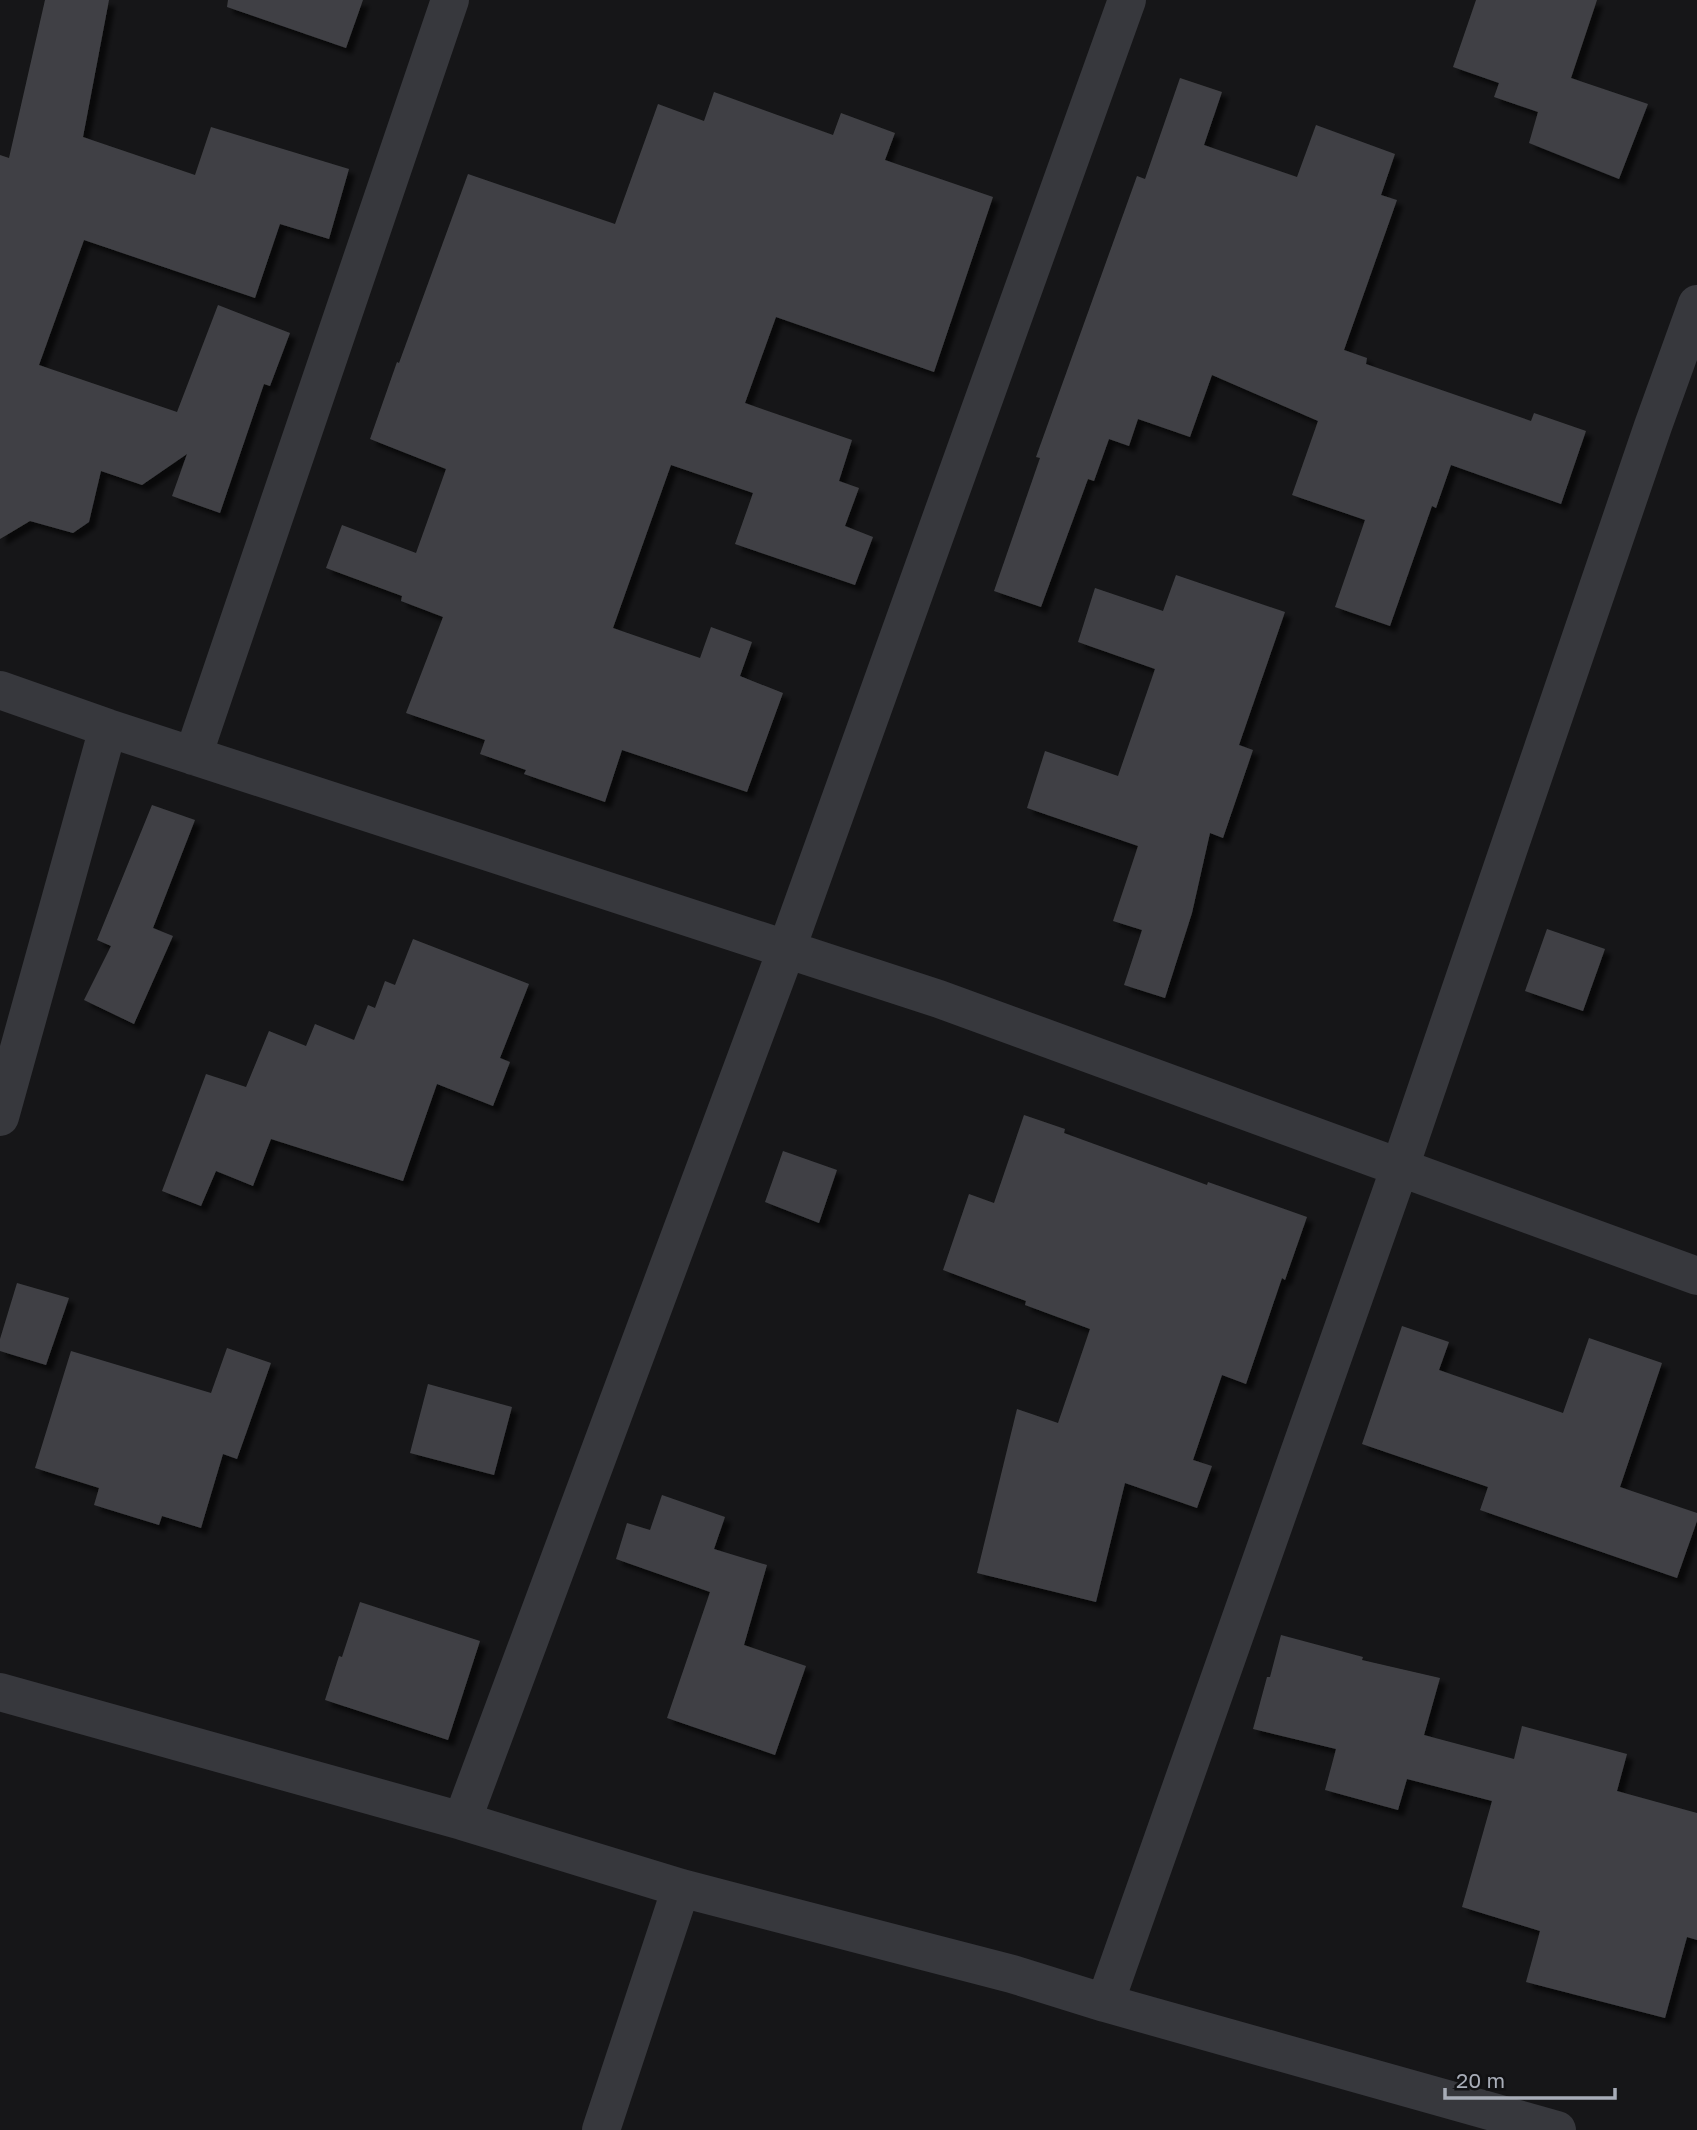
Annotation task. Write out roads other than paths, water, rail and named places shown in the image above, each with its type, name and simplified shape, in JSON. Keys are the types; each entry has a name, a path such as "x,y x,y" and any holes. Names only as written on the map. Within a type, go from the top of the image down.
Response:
{"street":[{"path":"193,756 450,0"},
{"path":"462,1821 787,948 1127,0"},
{"path":"1105,2003 1400,1167 1697,304"},
{"path":"0,691 108,729 951,1003 1697,1276"},
{"path":"0,1117 108,729"},
{"path":"0,1692 462,1821 681,1888 1012,1974 1105,2003 1557,2130"},
{"path":"601,2130 681,1888"}]}
